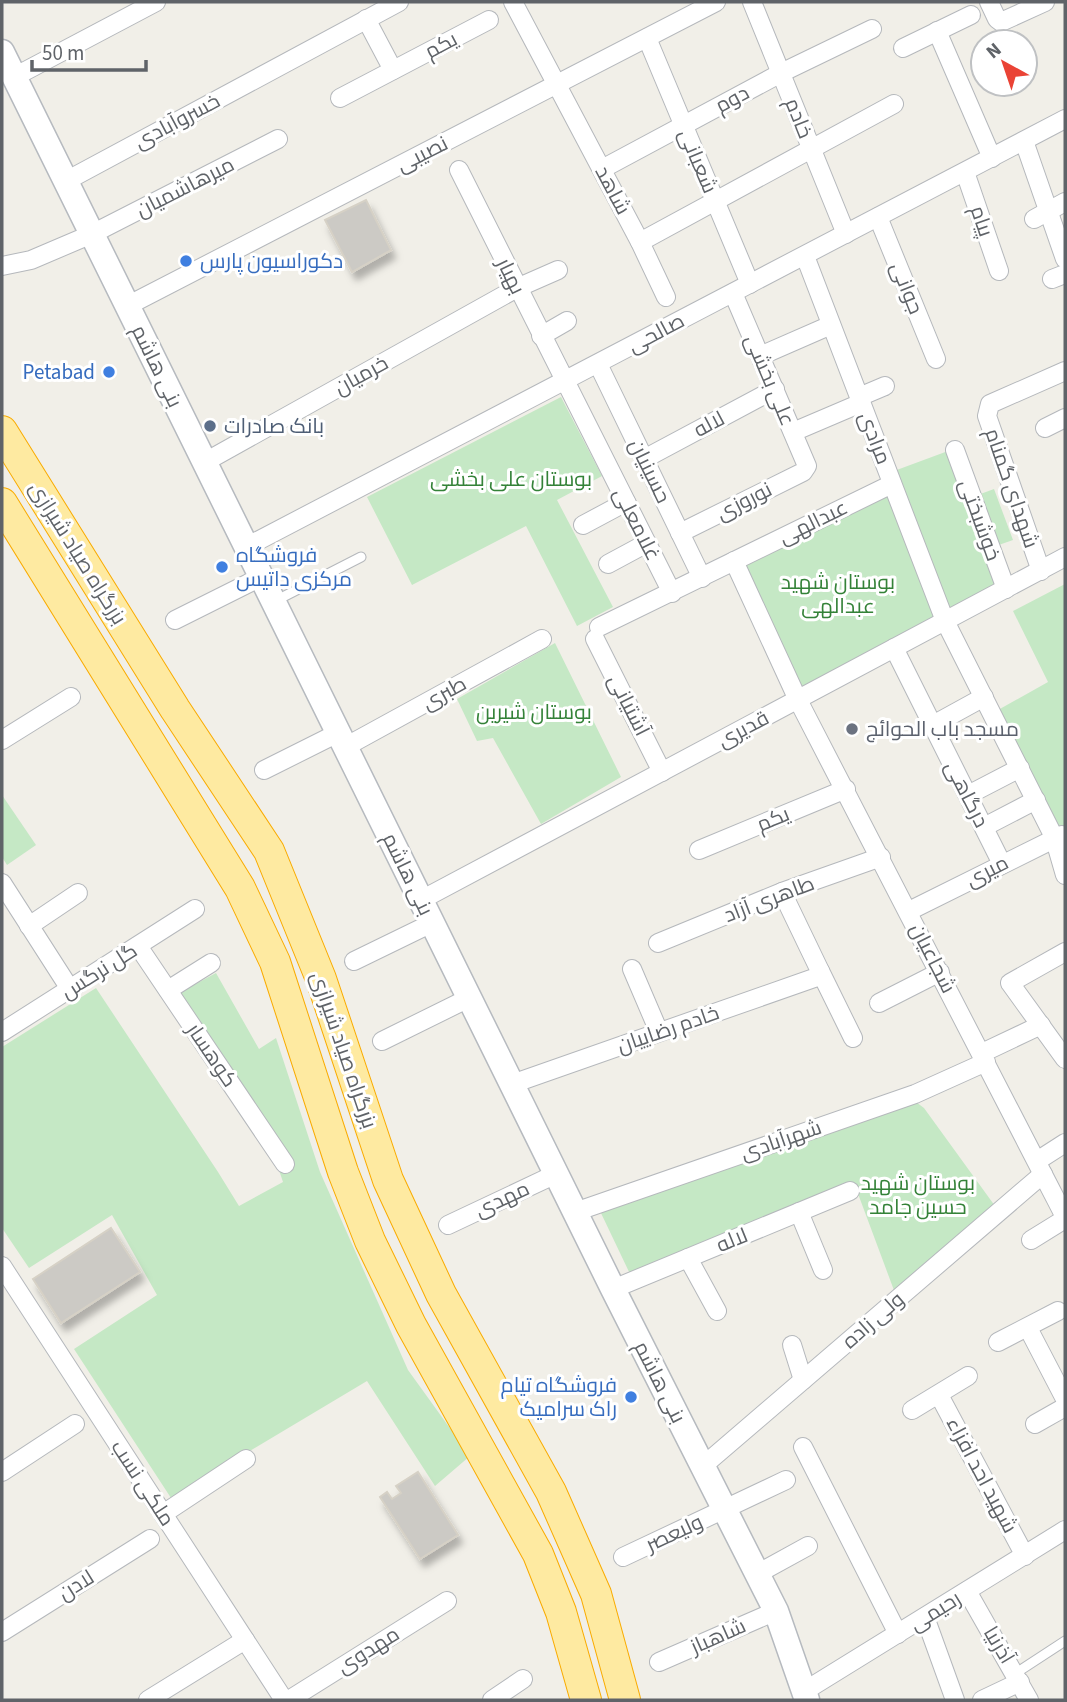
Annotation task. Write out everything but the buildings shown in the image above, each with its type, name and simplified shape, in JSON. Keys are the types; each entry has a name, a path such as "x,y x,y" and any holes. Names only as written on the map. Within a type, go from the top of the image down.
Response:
{"highway":[{"name":"بزرگراه صیاد شیرازی","path":"2,431 174,709 269,851 321,979 388,1180 441,1294 555,1503 596,1594 625,1700"},
{"name":"بزرگراه صیاد شیرازی","path":"2,503 240,888 275,962 343,1172 370,1241 411,1325 538,1554 561,1612 586,1700"}],"main road":[{"name":"بنی هاشم","path":"2,52 613,1289 776,1611 805,1698"}],"street":[{"path":"14,77 156,2"},
{"name":"خسروآبادی","path":"66,181 399,2"},
{"name":"شاهد","path":"513,2 640,242 666,297"},
{"name":"نصیبی","path":"127,306 716,2"},
{"name":"خادم","path":"752,2 846,234"},
{"path":"989,2 1001,23 1045,2"},
{"path":"903,48 971,15"},
{"path":"366,19 393,70"},
{"name":"یکم","path":"340,98 489,20"},
{"name":"دوم","path":"602,169 781,73 872,29"},
{"path":"937,31 992,158"},
{"name":"شعبانی","path":"647,37 750,284"},
{"path":"640,242 894,104"},
{"name":"صالحی","path":"246,547 1065,120"},
{"name":"میرهاشمیان","path":"2,266 31,260 92,234 278,139"},
{"path":"1024,141 1041,215 1065,259"},
{"name":"بهیار","path":"459,170 564,381"},
{"name":"پیام","path":"965,172 999,271"},
{"path":"1041,215 1065,202"},
{"name":"جوانی","path":"878,217 936,359"},
{"name":"مرادی","path":"805,256 945,621 1036,800 1059,836 1065,875"},
{"name":"خرمیان","path":"205,462 517,288 558,270"},
{"name":"علی بخشی","path":"733,293 807,466"},
{"path":"541,336 568,321"},
{"path":"760,356 831,325"},
{"name":"حسینیان","path":"598,364 702,578"},
{"name":"شهدای گمنام","path":"1041,570 987,410 990,404 1065,371"},
{"name":"غلامعلی","path":"564,381 672,593"},
{"path":"793,432 885,386"},
{"name":"لاله","path":"644,459 775,389"},
{"path":"1045,428 1065,418"},
{"name":"خوشبختی","path":"955,450 1006,589"},
{"name":"نوروزی","path":"680,533 803,472 807,466"},
{"name":"عبدالهی","path":"597,633 734,561 892,484"},
{"path":"583,525 626,502"},
{"path":"608,564 647,543"},
{"name":"قدیری","path":"421,900 1065,557"},
{"path":"734,561 798,700"},
{"path":"175,620 261,577"},
{"name":"آشتیانی","path":"597,633 662,772"},
{"name":"طبری","path":"264,770 342,740 542,639"},
{"name":"درگاهی","path":"894,648 1002,864"},
{"path":"2,740 71,697"},
{"path":"933,725 984,697"},
{"name":"شجاعیان","path":"798,700 1064,1210"},
{"path":"968,795 1020,768"},
{"name":"یکم","path":"699,850 846,789"},
{"path":"984,827 1036,800"},
{"name":"میری","path":"909,911 1059,836"},
{"name":"طاهری آزاد","path":"658,943 782,892 881,857"},
{"path":"2,883 70,989"},
{"path":"782,892 853,1038"},
{"path":"29,926 78,893"},
{"name":"گل نرگس","path":"2,1032 195,909"},
{"path":"354,961 432,923"},
{"name":"کوهسار","path":"138,946 285,1164"},
{"path":"1065,952 1010,983 1065,1059"},
{"path":"167,990 211,964"},
{"path":"632,969 659,1032"},
{"name":"خادم رضاییان","path":"512,1084 817,977 820,971"},
{"path":"878,1003 940,972"},
{"path":"382,1041 469,998"},
{"name":"شهرآبادی","path":"575,1212 915,1094 1041,1025"},
{"name":"ولی زاده","path":"703,1466 803,1380 1065,1143"},
{"name":"مهدی","path":"448,1225 556,1174"},
{"name":"لاله","path":"613,1289 850,1191"},
{"path":"1031,1240 1064,1210"},
{"path":"799,1212 823,1270"},
{"path":"688,1258 717,1311"},
{"name":"ملکی نسب","path":"2,1266 245,1640 287,1700"},
{"path":"998,1342 1058,1311"},
{"path":"1028,1328 1065,1399"},
{"path":"792,1345 803,1380"},
{"path":"912,1410 968,1376"},
{"name":"شهید احد افزاء","path":"939,1395 1024,1556"},
{"path":"1035,1424 1065,1407"},
{"path":"2,1472 75,1424"},
{"path":"803,1447 898,1634"},
{"path":"163,1514 246,1459"},
{"name":"ولیعصر","path":"623,1557 786,1480"},
{"name":"رحیمی","path":"805,1698 898,1634 1065,1530"},
{"name":"لادن","path":"2,1632 150,1539"},
{"path":"757,1574 808,1546"},
{"name":"آذرنیا","path":"967,1591 1029,1700"},
{"name":"مهدوی","path":"287,1700 447,1601"},
{"name":"شاهباز","path":"659,1662 776,1611"},
{"path":"925,1617 955,1700"},
{"path":"148,1700 245,1640"},
{"path":"982,1700 1018,1677"},
{"path":"492,1700 523,1679"}],"lane":[{"path":"273,602 361,557"},
{"path":"1018,1677 1065,1641"}],"green space":[{"name":"بوستان علی بخشی","path":"561,397 602,476 557,500 613,607 577,626 526,526 412,585 367,497"},
{"path":"948,451 998,586 947,613 894,471"},
{"path":"994,489 1013,540 993,547 975,496"},
{"name":"بوستان شهید عبدالهی","path":"890,491 940,620 802,694 740,563"},
{"path":"1065,584 1065,827 1055,830 998,710 1048,682 1013,611"},
{"name":"بوستان شیرین","path":"555,643 621,777 541,824 493,738 477,741 457,699"},
{"path":"2,795 36,845 7,865 2,857"},
{"path":"216,973 259,1049 276,1038 320,1172 408,1370 470,1456 435,1486 367,1381 171,1498 74,1349 157,1295 112,1215 29,1268 2,1228 2,1047 96,988 239,1206 283,1182 261,1116 177,994"},
{"name":"بوستان شهید حسین جامد","path":"916,1102 924,1108 995,1206 895,1293 854,1183 631,1276 600,1211"}],"place":[{"name":"دکوراسیون پارس","path":"186,261"},
{"name":"Petabad","path":"109,372"},
{"name":"بانک صادرات","path":"210,426"},
{"name":"فروشگاه مرکزی داتیس","path":"222,567"},
{"name":"مسجد باب الحوائج","path":"852,729"},
{"name":"فروشگاه تیام راک سرامیک","path":"631,1397"}]}
